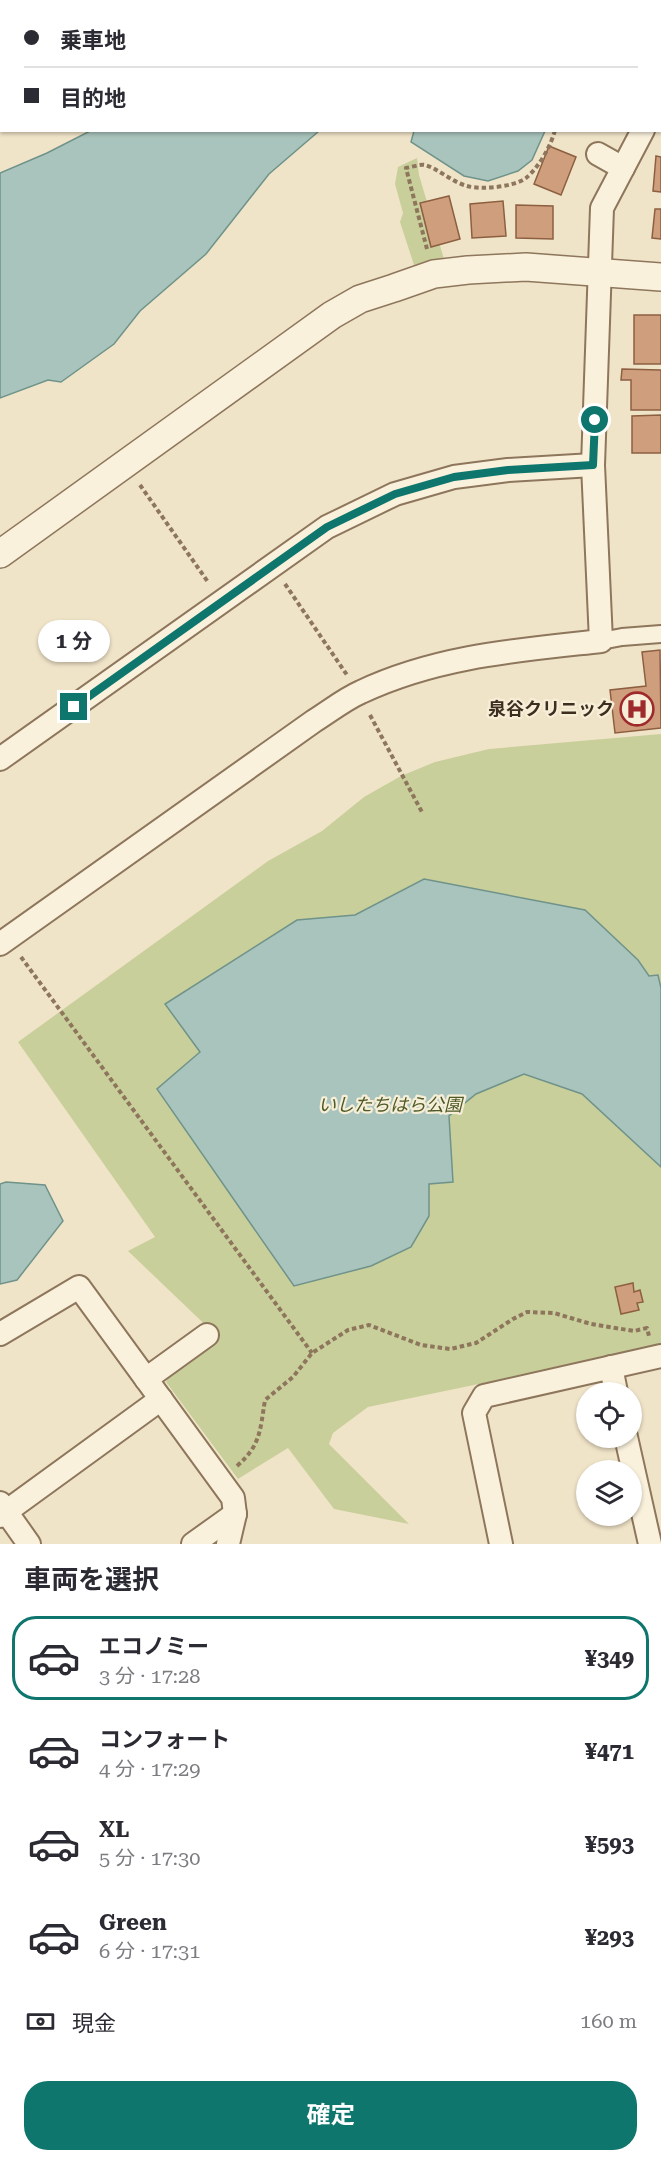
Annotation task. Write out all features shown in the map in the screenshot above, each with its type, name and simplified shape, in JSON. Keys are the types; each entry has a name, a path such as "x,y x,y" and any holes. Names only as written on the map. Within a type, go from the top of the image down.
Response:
{"street":[{"path":"602,641 593,465 602,208 642,132"},
{"path":"598,154 623,168"},
{"path":"0,554 332,315 360,299 434,274 468,270 526,267 661,277"},
{"path":"0,759 327,527 395,494 454,477 508,470 593,465"},
{"path":"4,941 314,721 359,692 415,670 489,653 661,634"},
{"path":"0,1335 79,1287 232,1498 235,1515 228,1544"},
{"path":"146,1379 207,1335"},
{"path":"501,1544 474,1413 484,1396 658,1356"},
{"path":"611,1367 614,1382"},
{"path":"29,1544 2,1510 161,1399"},
{"path":"628,1448 650,1544"},
{"path":"193,1544 235,1515"}],"path":[{"path":"434,274 406,168 424,165 468,186 486,188 507,185 524,179 539,163 554,132"},
{"path":"137,480 223,602"},
{"path":"272,567 359,692 423,814"},
{"path":"4,941 312,1353"},
{"path":"220,1481 250,1454 259,1435 265,1400 293,1377 312,1353 348,1330 369,1325 421,1345 450,1349 476,1343 527,1312 554,1313 591,1324 634,1331 647,1328 658,1356"}],"green space":[{"path":"417,158 419,175 444,259 414,265 400,222 403,213 395,184 398,167"},
{"name":"いしたちはら公園","path":"661,734 661,1346 368,1407 333,1433 329,1444 409,1524 334,1509 288,1448 238,1479 166,1382 169,1375 219,1338 128,1251 155,1237 18,1042 268,861 322,831 364,797 401,776 435,762 489,749"}],"water":[{"path":"88,132 318,132 269,174 206,254 140,311 114,344 61,382 48,380 0,398 0,173"},
{"path":"414,132 545,132 532,160 518,171 488,181 464,176 411,142"},
{"path":"424,879 585,910 638,960 649,976 658,975 661,988 661,1167 582,1094 524,1074 476,1094 449,1116 453,1182 429,1184 429,1216 411,1247 371,1266 294,1286 157,1089 200,1052 165,1004 297,920 355,915"},
{"path":"6,1182 45,1185 63,1221 17,1280 0,1284 0,1184"}],"building":[{"path":"549,146 576,157 561,195 534,184"},
{"path":"656,156 661,157 661,192 653,191"},
{"path":"449,196 460,239 431,247 420,203"},
{"path":"503,201 506,236 472,238 470,204"},
{"path":"516,205 553,206 553,239 516,238"},
{"path":"655,209 661,209 661,239 652,238"},
{"path":"634,315 661,315 661,364 634,364"},
{"path":"622,369 661,370 661,410 631,410 631,380 621,380"},
{"path":"661,415 661,453 632,453 632,416"},
{"name":"泉谷クリニック","path":"660,650 661,728 615,733 610,690 646,686 642,652"},
{"path":"633,1283 634,1292 640,1290 643,1302 637,1303 639,1310 621,1314 615,1287"}],"place":[{"name":"泉谷クリニック","path":"637,709"}],"route":[{"path":"74,707 327,527 395,494 454,477 508,470 593,465 595,420"}]}
